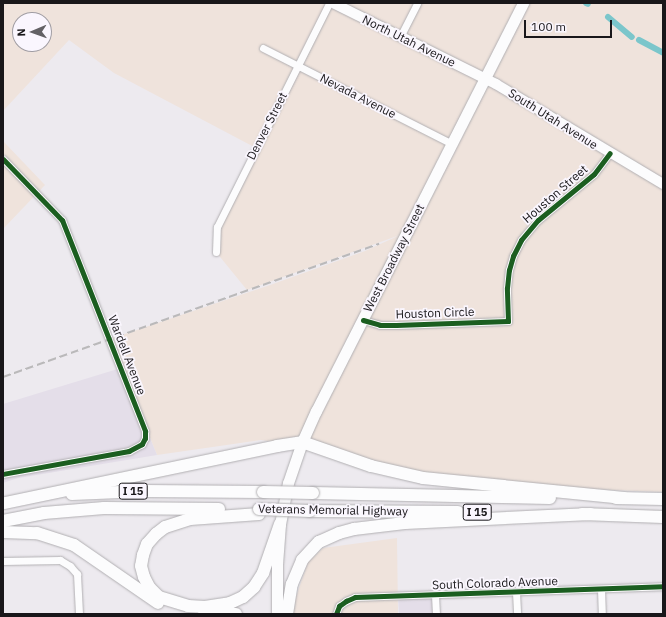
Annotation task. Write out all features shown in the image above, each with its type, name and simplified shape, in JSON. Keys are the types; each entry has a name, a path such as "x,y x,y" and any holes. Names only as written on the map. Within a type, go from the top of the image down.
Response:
{"highway":[{"path":"4,503 302,442 371,466 422,478 624,498"},
{"name":"Veterans Memorial Highway","path":"4,503 86,493 144,491 263,492 511,498 663,499"},
{"name":"Veterans Memorial Highway","path":"3,521 44,513 104,508 259,512 310,511 591,514 663,517"},
{"path":"259,512 190,519 165,527 147,544 143,555 141,566 148,587 159,597 188,606 205,607 230,603 242,597 254,587 263,573 280,524"},
{"path":"287,614 292,584 302,560 319,542 339,532 405,523 591,514"},
{"path":"3,532 38,533 74,546 149,598 174,609 196,614 236,614"}],"main road":[{"name":"North Utah Avenue","path":"333,3 485,78"},
{"name":"West Broadway Street","path":"278,614 277,564 280,524 288,483 302,442 316,411 523,3"},
{"name":"South Utah Avenue","path":"485,78 663,184"}],"street":[{"name":"Denver Street","path":"216,252 217,227 329,3"},
{"path":"400,37 417,3"},
{"name":"Nevada Avenue","path":"264,48 452,144"},
{"name":"Houston Street","path":"508,321 507,288 509,270 513,256 521,240 538,220 594,174 610,153"},
{"name":"Wardell Avenue","path":"3,159 62,220 145,431 145,438 142,444 129,451 3,474"},
{"name":"Houston Circle","path":"363,320 380,324 396,325 508,321"},
{"path":"3,561 60,560 70,566 77,574 79,614"},
{"name":"South Colorado Avenue","path":"336,614 339,606 355,597 663,586"},
{"path":"601,589 602,614"},
{"path":"516,592 517,614"},
{"path":"435,595 436,614"}],"shaded area":[{"path":"3,3 663,3 663,492 484,485 288,444 261,440 157,455 110,339 273,284 365,251 400,235 247,290 216,252 217,227 256,148 114,73 69,40 3,111"},
{"path":"3,141 45,185 3,229"},
{"path":"121,368 157,455 18,478 3,483 3,404"},
{"path":"397,538 398,614 290,614 308,562 323,548"},
{"path":"435,595 436,614 399,614 398,596"}],"waterway":[{"path":"608,17 632,37"},
{"path":"639,40 663,53"}],"railway":[{"path":"3,377 379,244"}],"cycle path":[{"path":"363,320 380,325 508,321 507,288 509,270 513,256 521,240 538,220 594,174 610,153"},
{"path":"3,159 62,220 145,431 145,438 142,444 129,451 3,474"},
{"path":"336,614 339,606 355,597 663,586"}]}
